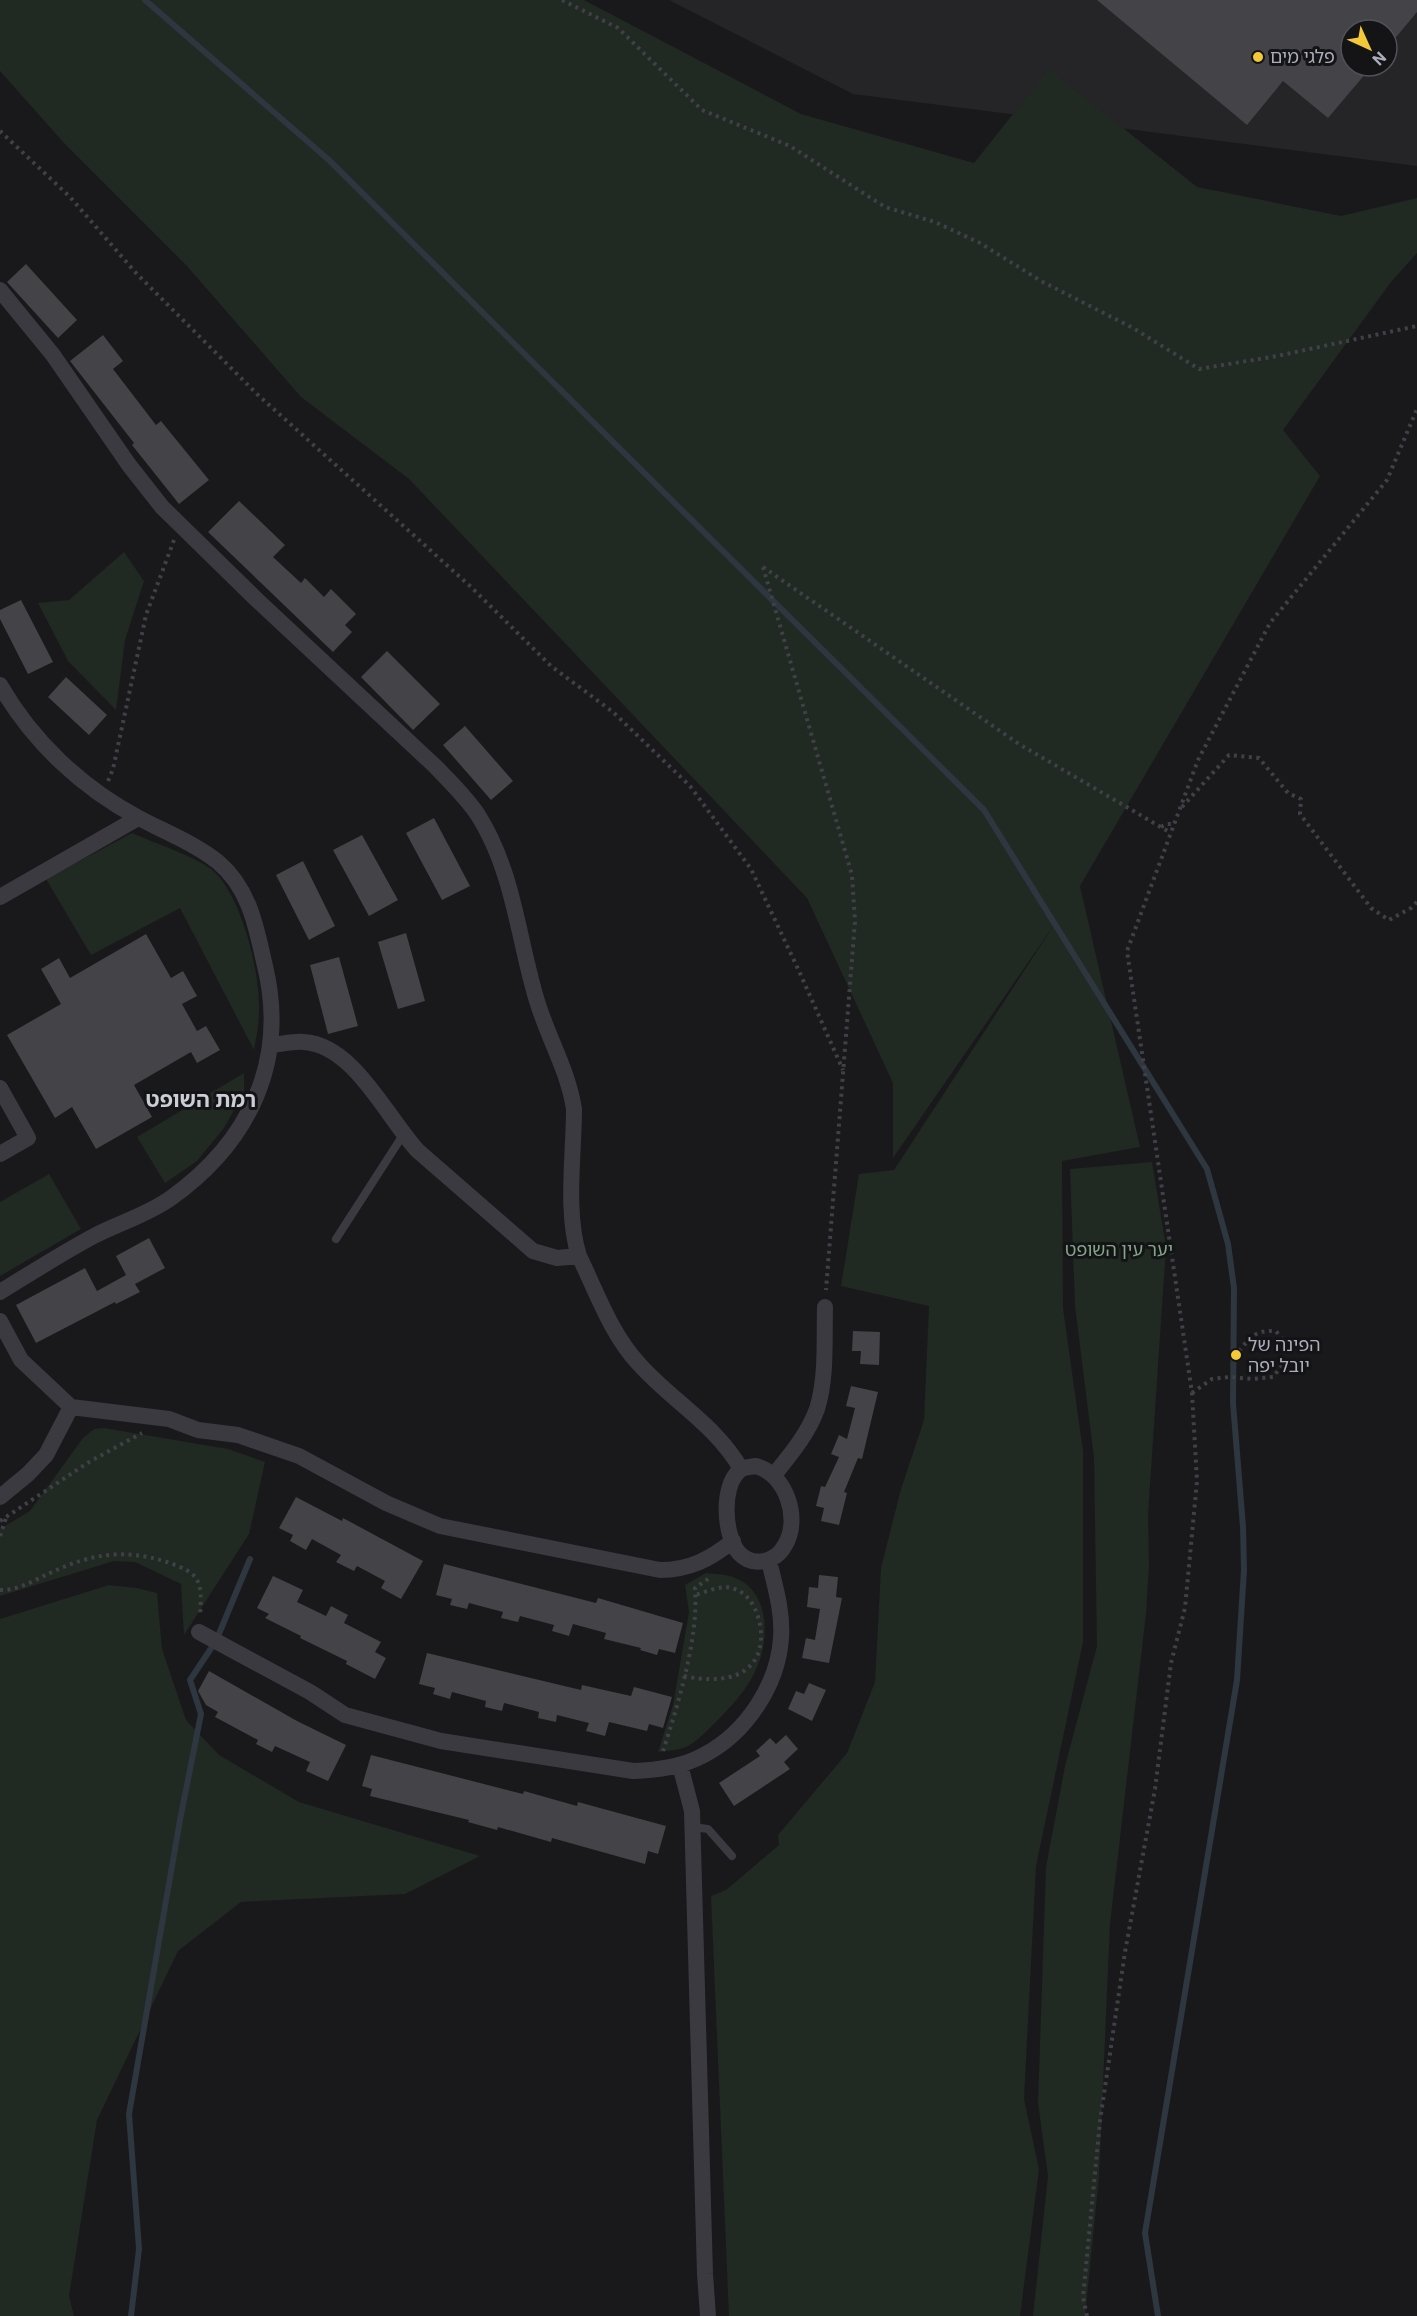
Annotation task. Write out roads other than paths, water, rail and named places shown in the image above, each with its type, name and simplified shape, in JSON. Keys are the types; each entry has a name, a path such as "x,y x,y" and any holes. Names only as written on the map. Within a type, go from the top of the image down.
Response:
{"street":[{"path":"0,291 53,355 143,485 179,525 436,767 462,794 490,836 512,898 538,1005 566,1074 571,1094 574,1109 572,1216 575,1245 579,1256 613,1328 626,1348 640,1365 714,1432 730,1450 741,1469"},
{"path":"0,685 26,726 51,752 103,796 138,818 198,848 234,875 250,908 268,977 273,1011 272,1045 264,1079 251,1110 217,1157 170,1199 82,1242 0,1292"},
{"path":"0,897 138,818"},
{"path":"272,1045 304,1042 332,1052 347,1062 362,1078 403,1135 432,1164 533,1251 557,1258 579,1256"},
{"path":"0,1089 28,1138 0,1154"},
{"path":"774,1475 811,1423 817,1408 822,1386 825,1307"},
{"path":"0,1321 21,1360 71,1407 169,1419 198,1430 238,1436 298,1456 386,1503 440,1526 660,1570 677,1570 712,1558 733,1541"},
{"path":"0,1497 28,1474 46,1455 71,1407"},
{"path":"756,1466 765,1468 774,1475 786,1496 792,1522 790,1535 778,1555 769,1561 757,1561 746,1558 738,1552 733,1541 728,1525 727,1492 730,1483 741,1469 756,1466"},
{"path":"199,1632 310,1692 345,1715 441,1741 633,1771 657,1770 680,1765 704,1755 742,1723 768,1687 778,1663 782,1636 780,1606 769,1561"},
{"path":"680,1765 689,1794 692,1827 708,2316"}],"lane":[{"path":"336,1239 403,1135"},
{"path":"692,1827 708,1829 732,1856"}],"waterway":[{"path":"145,0 330,161 984,810 1207,1169 1228,1244 1234,1288 1233,1403 1243,1527 1244,1570 1237,1680 1145,2233 1158,2316"},
{"path":"131,2316 139,2249 129,2114 180,1820 201,1714 190,1680 216,1641 250,1559"}],"place":[{"name":"פלגי מים","path":"1258,57"},
{"name":"הפינה של יובל יפה","path":"1236,1355"}],"district":[{"name":"רמת השופט","path":"201,1100"}],"park label":[{"name":"יער עין השופט","path":"1119,1250"}]}
